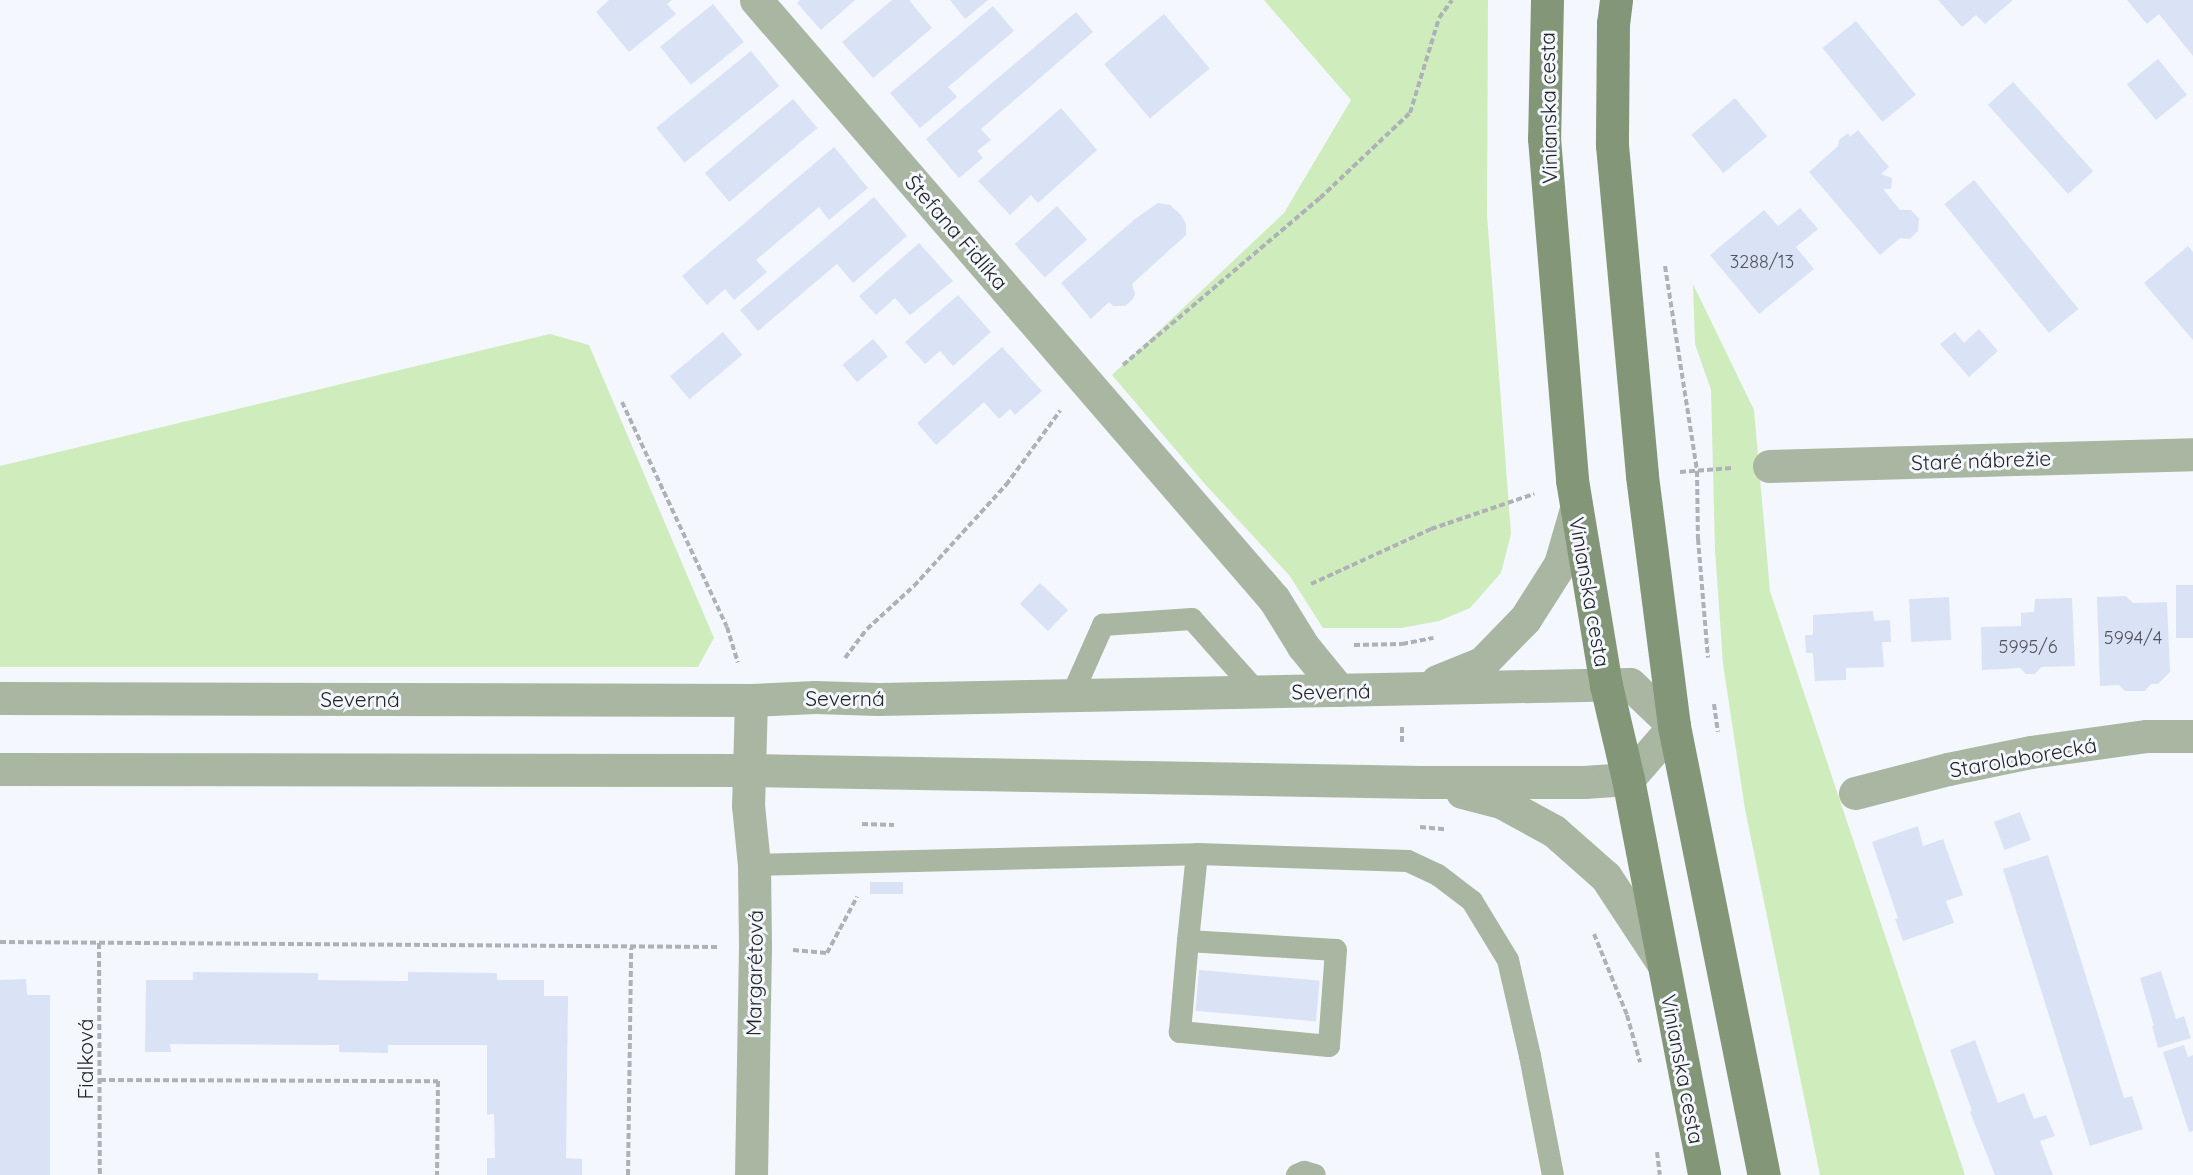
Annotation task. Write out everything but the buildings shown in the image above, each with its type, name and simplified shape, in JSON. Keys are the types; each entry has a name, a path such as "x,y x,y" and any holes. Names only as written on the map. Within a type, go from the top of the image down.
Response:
{"main road":[{"name":"Vinianska cesta","path":"1547,0 1544,138 1576,509 1606,685 1628,780 1704,1175"},
{"path":"1616,0 1613,23 1612,145 1642,476 1674,726 1764,1175"}],"street":[{"name":"Štefana Fidlíka","path":"756,0 1157,466 1274,598 1303,646 1339,690"},
{"name":"Staré nábrežie","path":"1769,466 2193,454"},
{"path":"1417,689 1482,663 1525,619 1560,564 1576,509"},
{"name":"Severná","path":"0,698 751,700 815,697 878,699 1630,684 1674,726"},
{"name":"Margarétová","path":"751,700 748,805 754,865 755,947 751,1175"},
{"path":"0,769 750,770 1422,782 1628,780 1674,726"},
{"name":"Starolaborecká","path":"1855,794 1948,769 2031,753 2147,736 2193,736"},
{"path":"1422,782 1501,802 1554,831 1606,877 1662,962"}],"lane":[{"path":"1072,695 1103,625 1192,619 1257,692"},
{"path":"754,865 1197,854 1408,861 1438,875 1472,901 1508,960 1530,1056 1553,1175"},
{"path":"1188,941 1336,950 1329,1046 1180,1032 1188,941 1197,854"},
{"path":"1297,1175 1304,1172 1315,1175"}],"path":[{"path":"815,697 867,629 914,586 1006,485 1090,387 1112,375 1320,198 1410,113 1439,18 1452,0"},
{"path":"1664,261 1697,471 1698,539 1708,663"},
{"path":"622,402 727,627 751,700"},
{"path":"1274,598 1326,578 1431,529 1543,491"},
{"path":"1303,646 1402,644 1443,634"},
{"path":"1713,698 1718,733"},
{"path":"0,942 631,948 755,947 827,953 862,889 864,772"},
{"name":"Fialková","path":"99,943 100,1175"},
{"path":"628,1175 631,948"},
{"path":"100,1080 438,1081 437,1175"}],"green space":[{"path":"1264,0 1488,0 1487,215 1511,534 1501,573 1470,608 1439,621 1401,628 1323,628 1289,575 1204,483 1112,375 1284,213 1351,100"},
{"path":"1693,284 1754,410 1770,591 1965,1175 1820,1175 1745,809 1723,664 1715,550 1711,390 1695,344"},
{"path":"550,334 589,345 714,638 698,667 0,667 0,466"}]}
